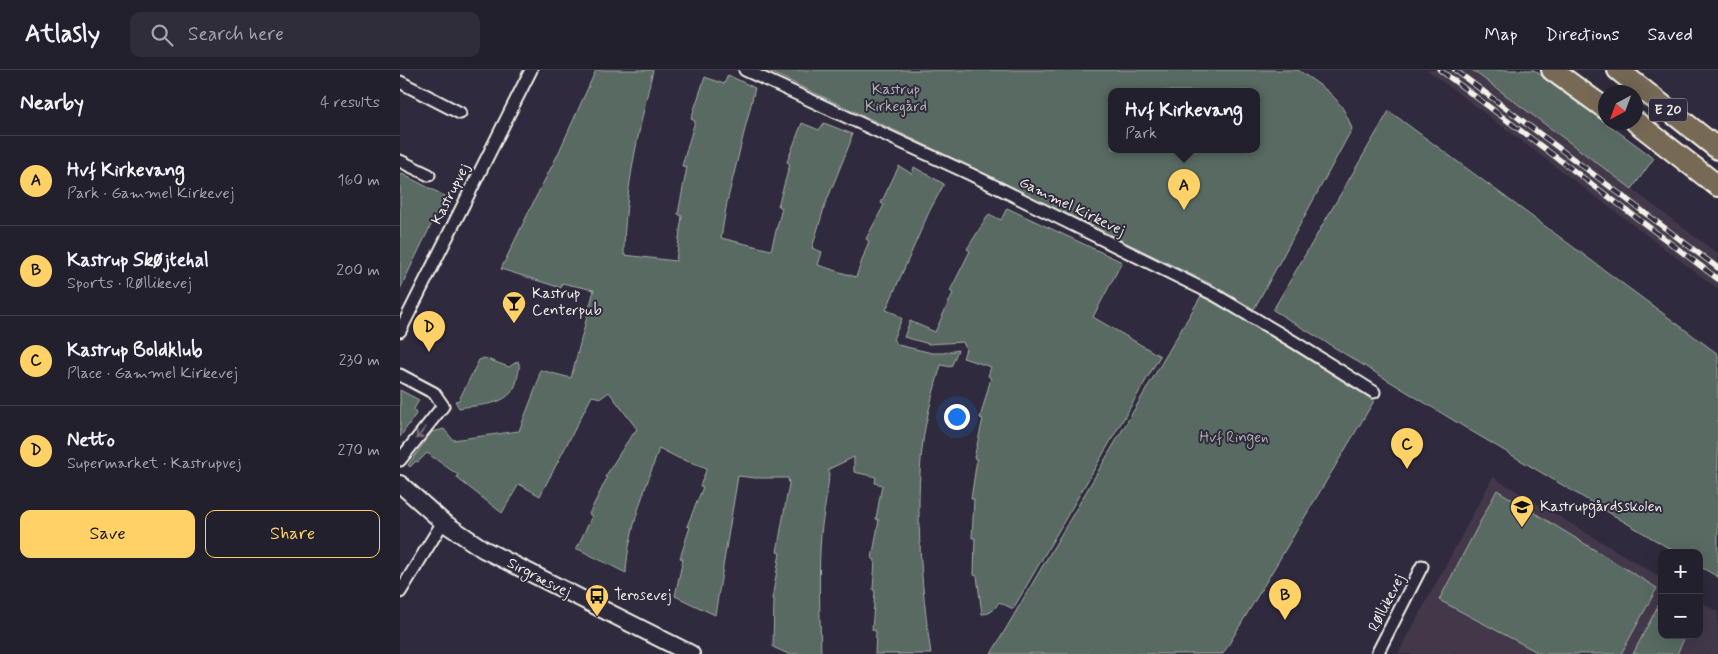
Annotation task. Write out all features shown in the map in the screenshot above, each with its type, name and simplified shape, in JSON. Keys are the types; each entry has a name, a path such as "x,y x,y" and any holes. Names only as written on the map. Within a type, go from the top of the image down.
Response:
{"highway":[{"path":"1552,70 1598,103"},
{"path":"1570,70 1598,92"},
{"name":"E 20","path":"1618,70 1718,149"},
{"name":"E 20","path":"1643,128 1718,186"},
{"path":"1638,130 1679,156"}],"street":[{"name":"Kastrupvej","path":"400,332 532,70"},
{"name":"Gammel Kirkevej","path":"745,70 970,174 1215,295 1374,392"},
{"path":"400,82 460,113"},
{"path":"400,161 429,175"},
{"path":"400,375 434,393 443,406 400,460"},
{"name":"Sirgræsvej","path":"400,484 444,522 490,553 691,654"},
{"path":"400,592 444,522"},
{"name":"Røllikevej","path":"1377,654 1422,566"}],"shaded area":[{"path":"1427,70 1472,70 1632,189 1718,254 1718,289"},
{"name":"Kastrupgårdsskolen","path":"1493,477 1658,576 1658,639 1703,639 1703,603 1718,612 1718,654 1398,654"}],"green space":[{"path":"596,70 653,70 629,185 624,255 676,261 682,216 678,214 687,167 682,166 695,121 691,119 705,77 724,84 728,75 755,88 727,202 721,238 771,250 782,208 778,206 790,164 787,162 802,123 819,130 824,123 852,134 825,205 812,248 822,252 818,265 856,277 869,241 866,239 884,205 881,203 899,166 912,174 914,167 944,184 929,212 886,310 902,319 893,339 898,345 932,353 958,350 951,367 941,365 925,428 921,455 919,483 920,541 924,599 931,654 875,654 876,631 872,630 875,560 872,559 879,520 876,519 882,485 875,483 876,477 854,472 854,457 829,469 820,549 821,654 788,654 773,647 774,599 772,599 780,553 777,552 789,484 788,478 738,476 715,615 675,596 683,559 680,558 690,527 687,526 703,487 700,486 707,468 678,458 659,448 634,525 627,557 626,573 578,549 576,550 592,516 589,514 607,478 605,477 637,429 609,392 601,398 592,396 540,496 519,484 502,513 457,478 458,475 427,453 418,462 416,461 410,467 408,465 432,432 444,429 453,440 519,431 538,382 540,370 571,378 594,290 562,283 561,288 501,269 558,154"},
{"name":"Kastrup Kirkegård","path":"766,70 1298,70 1331,94 1343,109 1352,129 1254,309 1209,283 909,137"},
{"path":"1472,70 1534,70 1598,117 1598,130 1616,130 1654,158 1632,189"},
{"path":"1389,111 1718,354 1718,577 1703,568 1703,549 1670,549 1466,428 1273,310"},
{"path":"400,173 445,196 400,289"},
{"path":"1007,208 1122,262 1093,317 1160,356 1013,609 999,602 992,611 982,614 977,576 974,575 975,538 972,538 974,499 971,499 977,459 974,458 983,419 980,418 991,378 988,376 991,367 963,358 966,349 963,342 929,344 904,337 910,321 935,332 953,293 950,291 970,251 967,249 989,214 1001,220"},
{"name":"Hvf Ringen","path":"1201,296 1247,321 1374,401 1223,654 991,654"},
{"path":"484,358 509,367 518,361 519,370 514,389 502,400 494,403 459,408 455,401 459,400 479,360"},
{"path":"400,390 419,400 414,409 416,414 400,437"},
{"name":"Kastrupgårdsskolen","path":"1497,490 1657,588 1621,654 1541,654 1439,600"},
{"path":"1658,606 1658,639 1684,639 1677,654 1633,654"}],"railway":[{"path":"1440,70 1718,279"},
{"path":"1455,70 1718,268"}],"place":[{"name":"Hvf Kirkevang","path":"1184,210"},
{"name":"Kastrup Centerpub","path":"514,324"},
{"name":"Netto","path":"429,352"},
{"name":"Kastrup Boldklub","path":"1407,469"},
{"name":"Kastrupgårdsskolen","path":"1522,528"},
{"name":"Terosevej","path":"597,617"},
{"name":"Kastrup Skøjtehal","path":"1285,620"}]}
